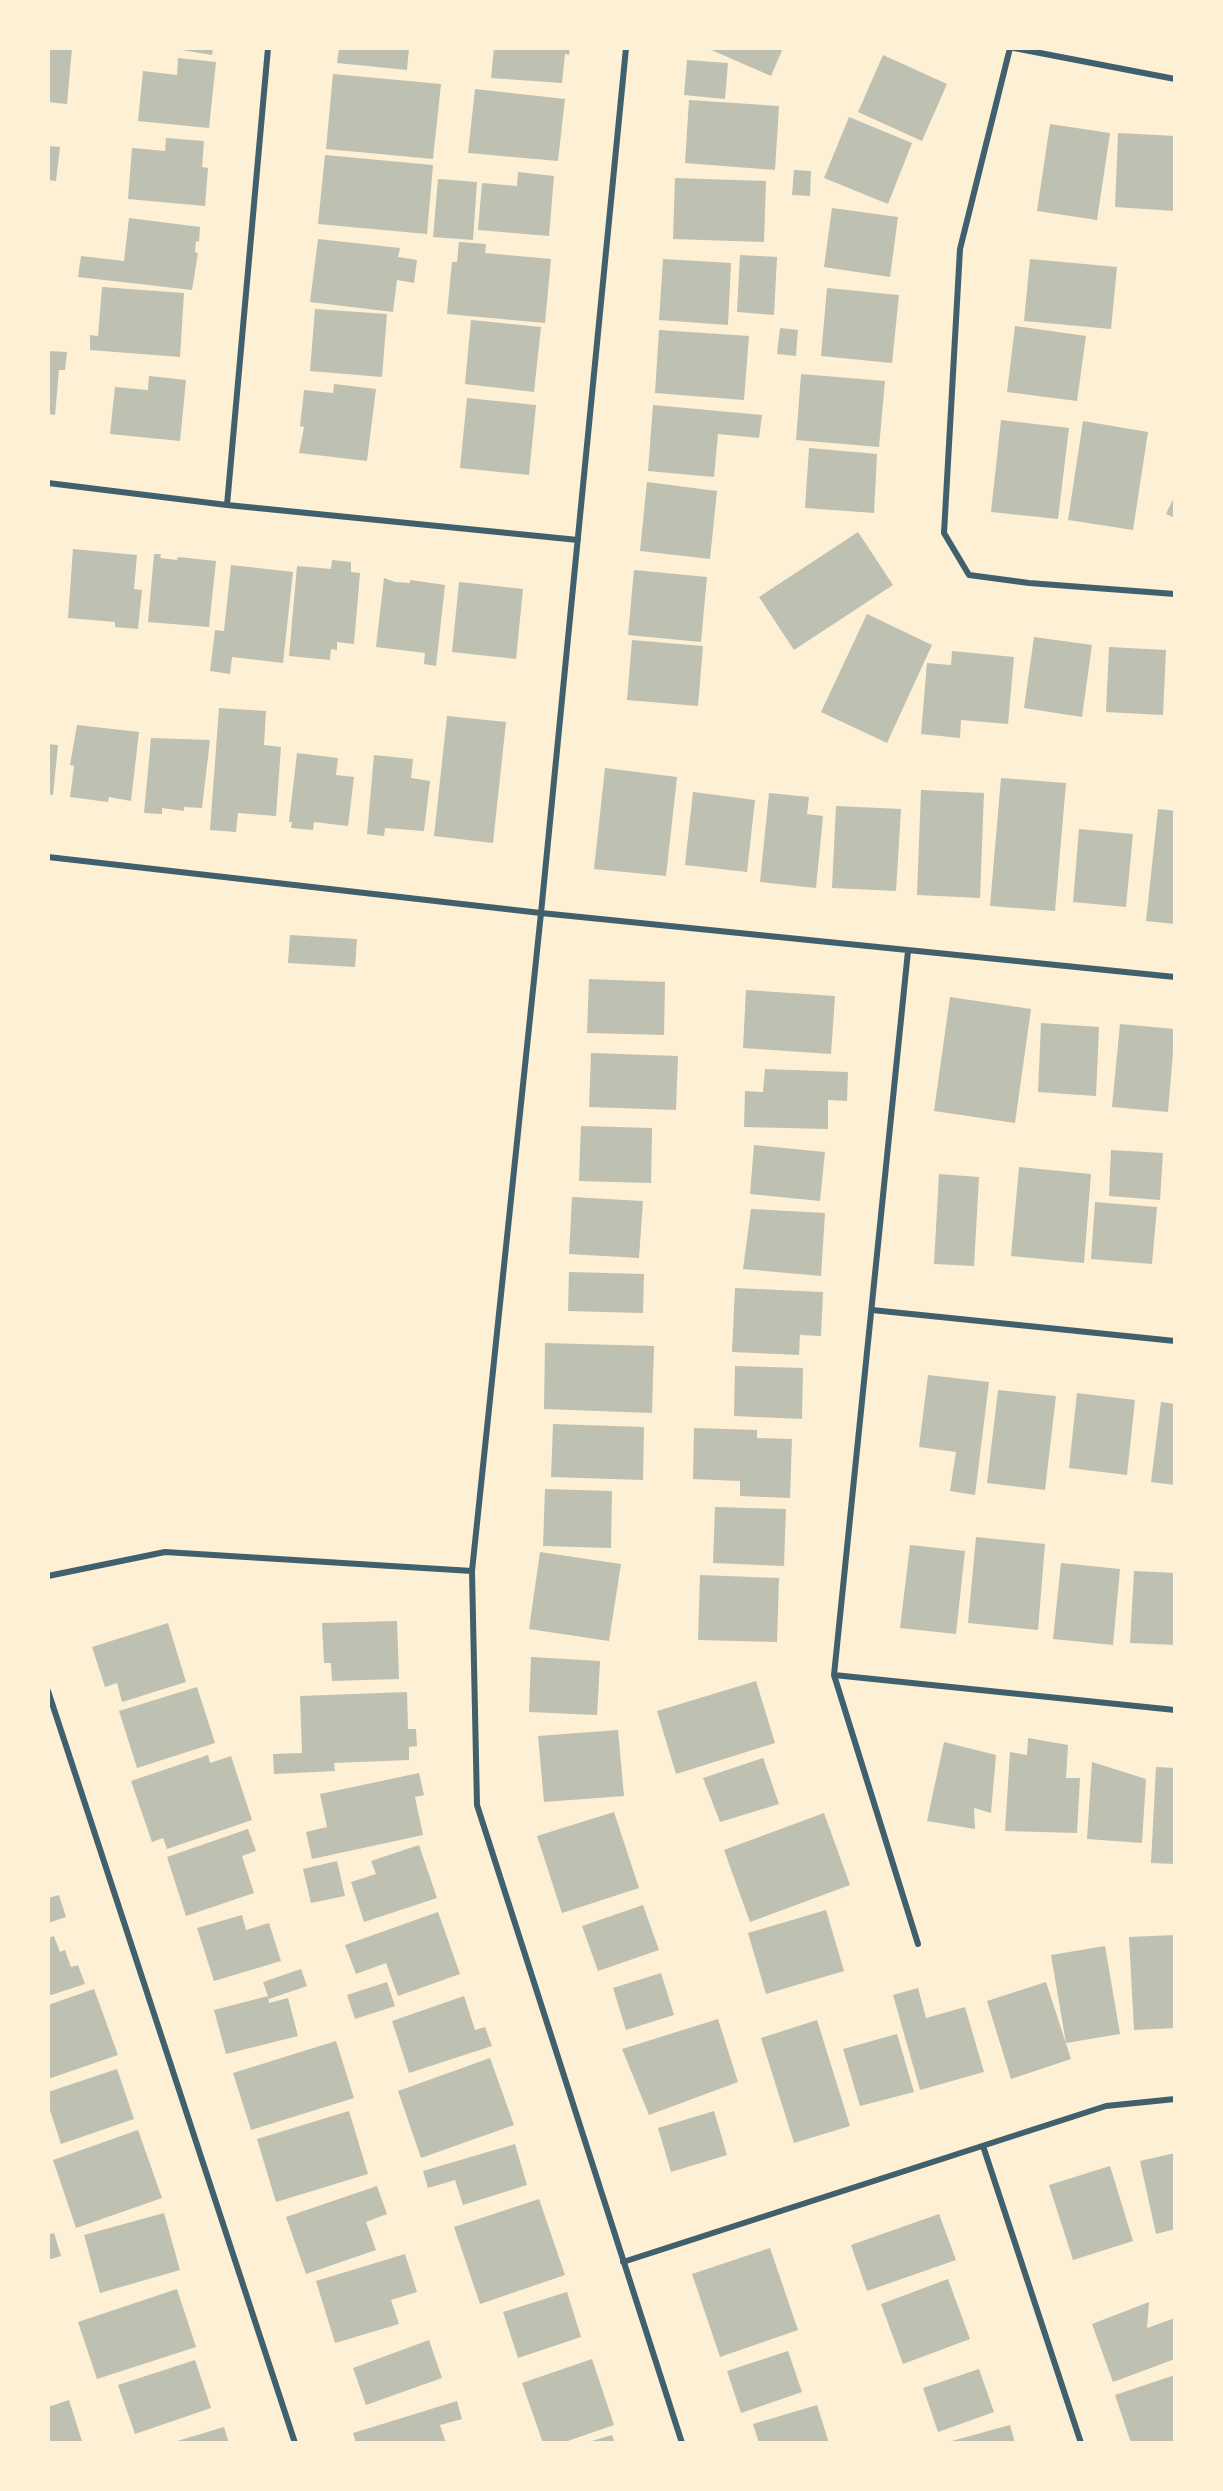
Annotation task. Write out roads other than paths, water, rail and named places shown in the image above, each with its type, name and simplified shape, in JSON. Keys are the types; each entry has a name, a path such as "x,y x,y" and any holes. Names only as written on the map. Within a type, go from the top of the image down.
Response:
{"street":[{"path":"227,505 268,48"},
{"path":"626,48 541,913 472,1571 477,1805 682,2443"},
{"path":"1175,79 1012,48 960,249 944,532 969,575 1029,584 1175,594"},
{"path":"48,483 227,505 578,540"},
{"path":"48,857 541,913 1175,977"},
{"path":"908,951 834,1674 918,1944"},
{"path":"872,1310 1175,1341"},
{"path":"48,1576 165,1552 472,1571"},
{"path":"834,1674 1175,1710"},
{"path":"48,1691 295,2443"},
{"path":"623,2262 1106,2106 1175,2098"},
{"path":"983,2146 1081,2443"}]}
